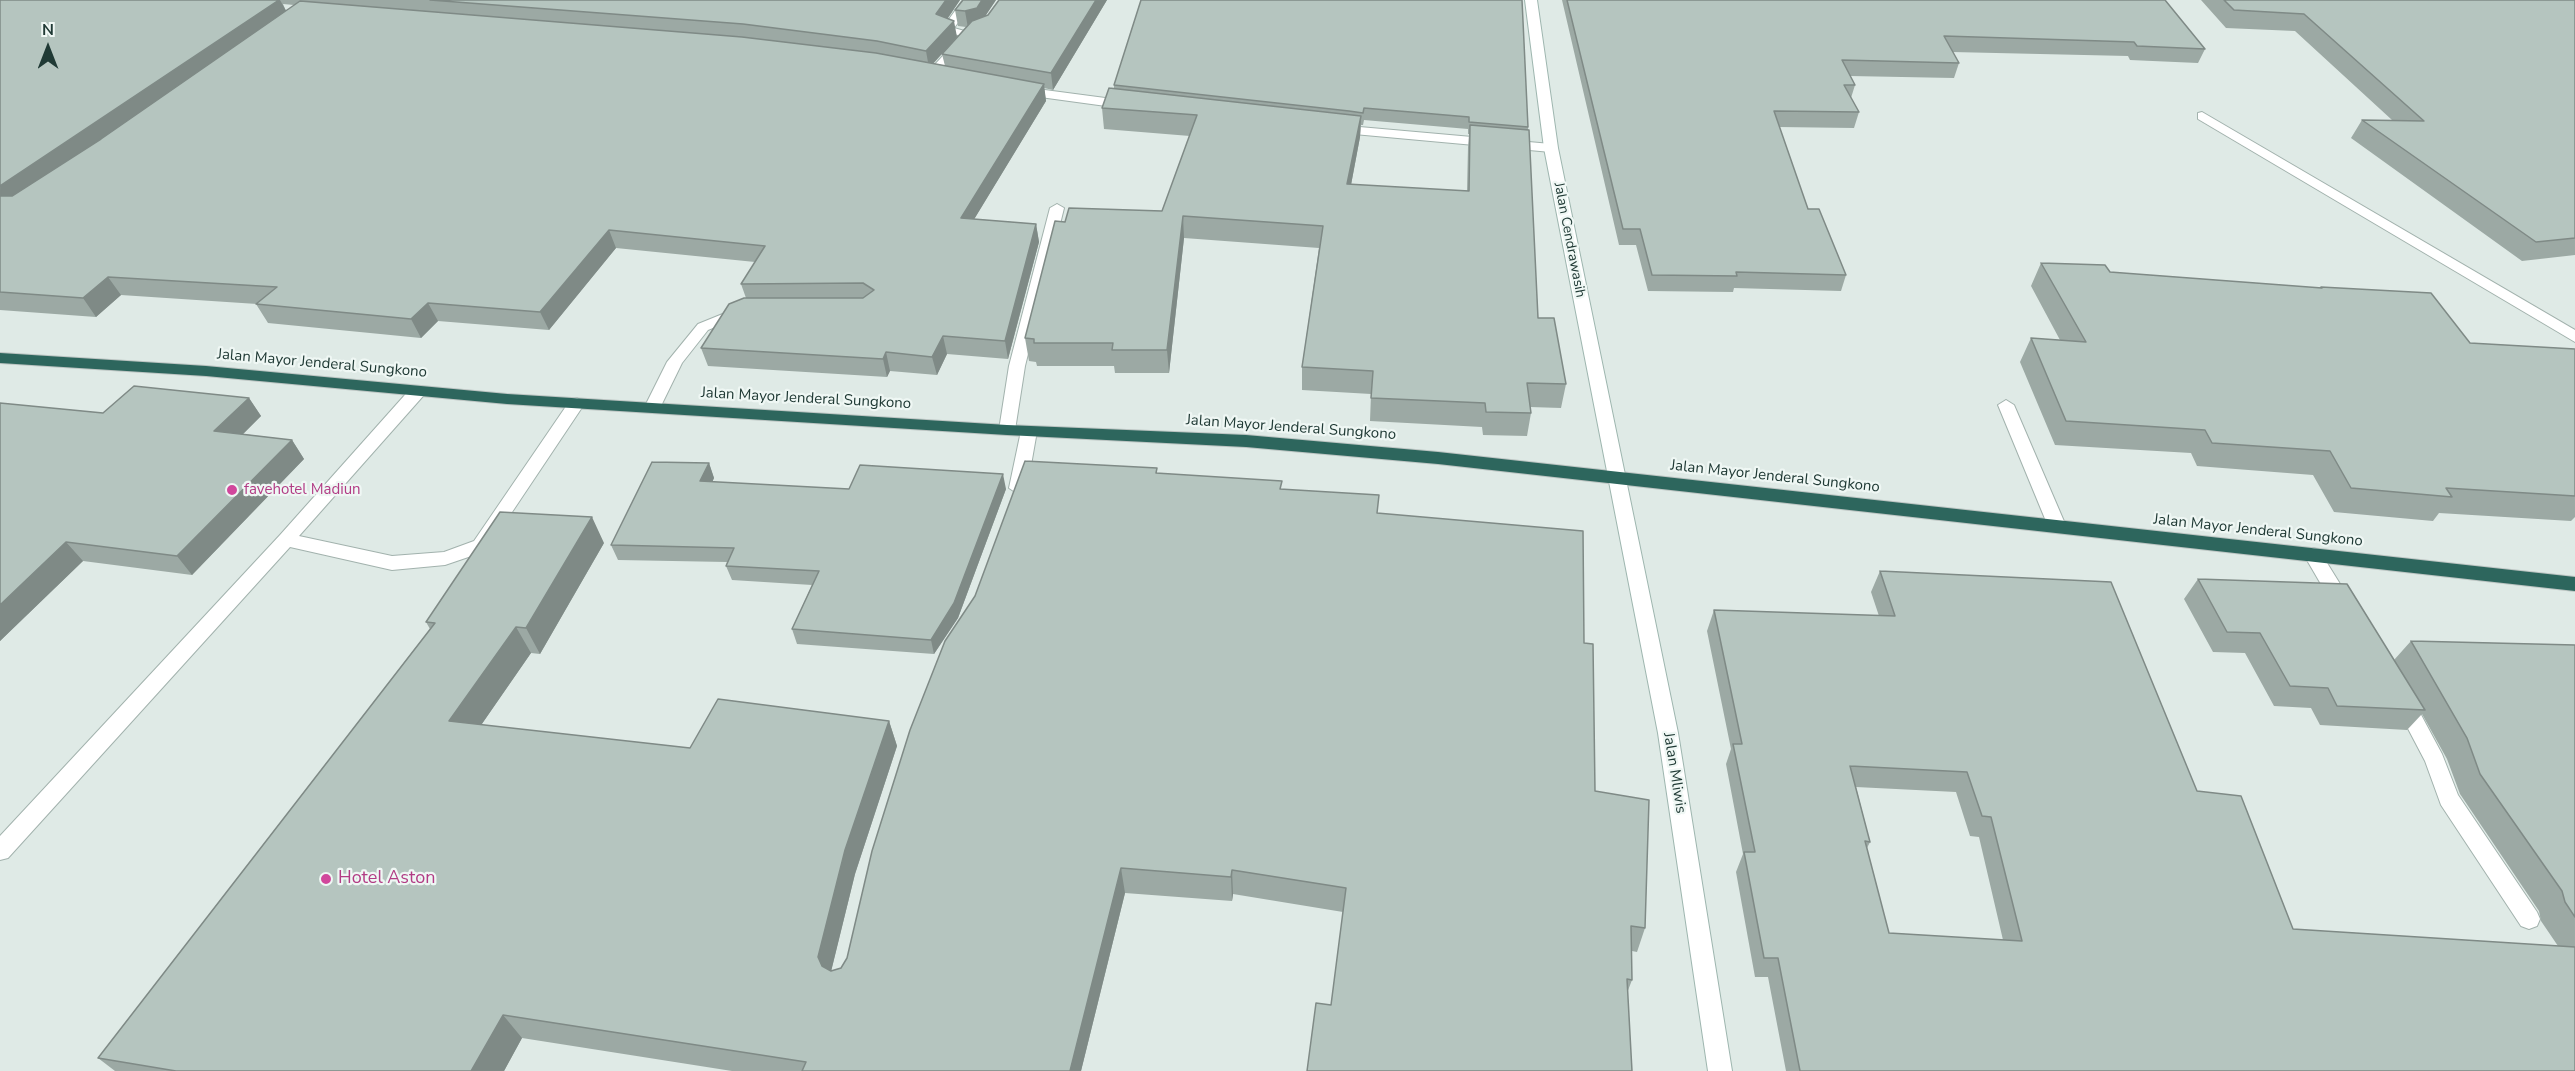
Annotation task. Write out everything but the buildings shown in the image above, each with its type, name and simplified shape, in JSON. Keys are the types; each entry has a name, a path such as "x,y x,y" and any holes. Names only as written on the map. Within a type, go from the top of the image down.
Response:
{"highway":[{"name":"Jalan Mayor Jenderal Sungkono","path":"0,358 206,371 418,391 652,408 1007,430 1246,441 1438,458 2575,584"}],"street":[{"path":"933,74 973,32 947,30 969,0"},
{"name":"Jalan Cendrawasih","path":"1531,0 1551,148 1615,478"},
{"path":"1014,90 1136,106"},
{"path":"2202,116 2575,337"},
{"path":"1324,127 1551,148"},
{"path":"1007,430 1017,366 1057,208"},
{"path":"652,408 675,362 703,327 748,309 759,309"},
{"path":"0,851 286,540 418,391"},
{"path":"286,540 392,563 445,558 480,546 577,403"},
{"path":"2006,405 2057,526"},
{"path":"1009,512 1021,479 1029,431"},
{"name":"Jalan Mliwis","path":"1615,478 1668,733 1720,1071"},
{"path":"2313,555 2357,627"},
{"path":"2395,687 2435,760 2449,799 2529,919"}],"place":[{"name":"favehotel Madiun","path":"232,490"},
{"name":"Hotel Aston","path":"326,879"}]}
